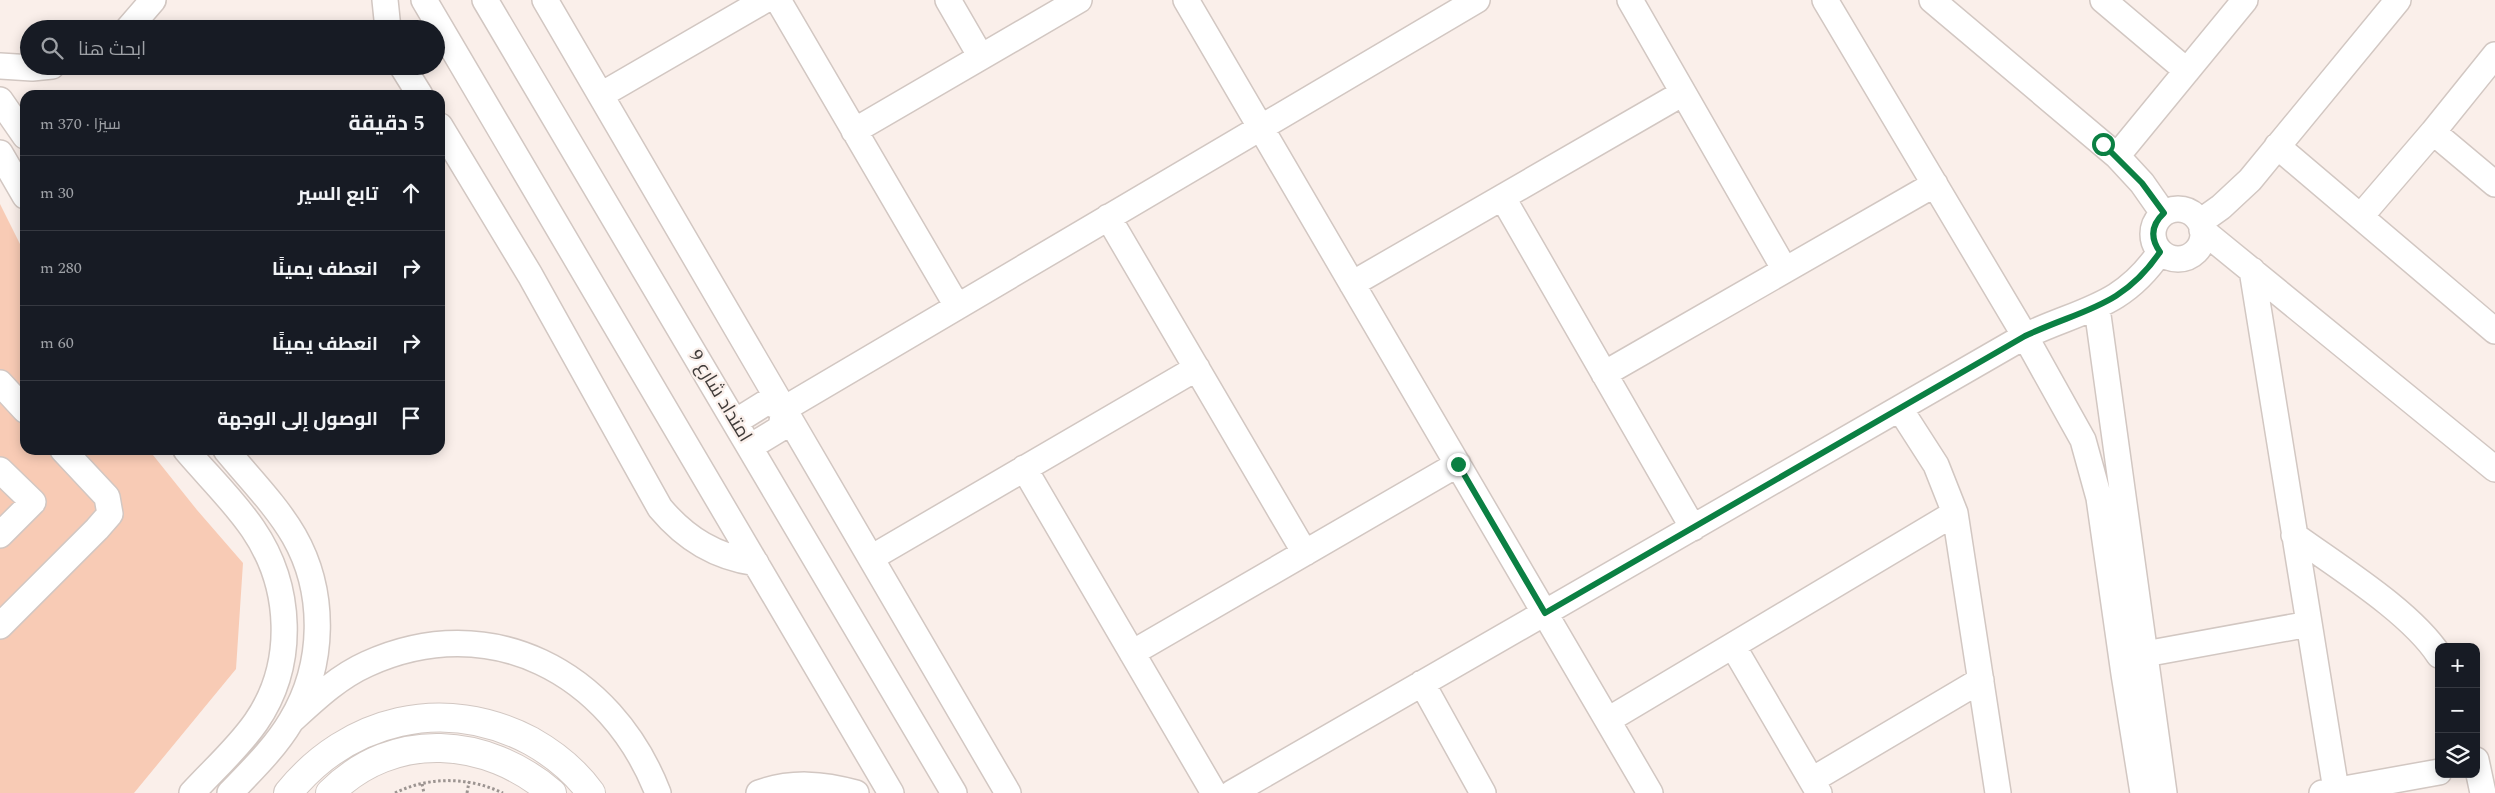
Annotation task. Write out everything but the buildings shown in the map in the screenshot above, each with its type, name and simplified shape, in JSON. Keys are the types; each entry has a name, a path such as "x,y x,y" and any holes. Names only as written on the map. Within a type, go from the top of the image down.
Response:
{"main road":[{"path":"288,793 315,763 351,739 391,723 435,718 478,722 520,736 558,759 591,793"},
{"path":"330,793 350,776 385,757 423,748 443,747 483,753 502,760 520,769 552,793"}],"street":[{"path":"136,20 153,0"},
{"path":"385,0 387,20"},
{"path":"424,0 436,20"},
{"name":"امتداد شارع 9","path":"485,0 954,793"},
{"path":"545,0 1008,793"},
{"path":"601,95 765,0"},
{"path":"778,0 957,306"},
{"path":"948,0 981,57"},
{"path":"854,131 1079,0"},
{"path":"1186,0 1650,793"},
{"path":"784,409 1477,0"},
{"path":"1630,0 1785,270"},
{"path":"1825,0 2076,423 2090,458 2136,656 2164,793"},
{"path":"1932,0 2117,156 2142,183 2164,213"},
{"path":"2103,0 2187,71"},
{"path":"2117,156 2245,0"},
{"path":"2398,0 2241,190 2201,226 2200,245 2189,256 2174,258 2160,252 2156,246 2153,232 2155,224 2164,213 2170,210 2190,212 2201,226 2252,270 2495,469"},
{"path":"445,36 892,793"},
{"path":"2361,216 2434,132 2495,55"},
{"path":"0,66 20,67"},
{"path":"408,75 417,90"},
{"path":"1352,284 1683,94"},
{"path":"0,100 20,129"},
{"path":"2434,132 2495,184"},
{"path":"445,134 545,301 660,508 682,532 695,542 724,556 756,562"},
{"path":"2277,146 2495,331"},
{"path":"0,153 20,187"},
{"path":"1604,374 1935,184"},
{"path":"1503,198 1693,528"},
{"path":"1108,217 1305,553"},
{"path":"1232,793 2025,336 2113,300 2133,284 2160,252"},
{"path":"2252,270 2309,624 2329,792 2435,773"},
{"path":"2097,308 2136,656 2143,793"},
{"path":"871,558 1197,368"},
{"path":"0,383 20,405"},
{"path":"735,422 767,402 784,409"},
{"path":"750,447 781,428 784,409"},
{"path":"1900,409 1936,465 1955,513 1998,793"},
{"path":"0,626 110,514 107,497 68,455"},
{"path":"190,455 252,527 263,544 278,582 284,623 281,664 267,703 245,737 192,793"},
{"path":"230,455 283,519 294,537 311,576 317,618 314,661 309,681 292,720 276,743 230,793"},
{"path":"1132,654 1458,464"},
{"path":"1024,468 1214,793"},
{"path":"0,470 33,502 0,535"},
{"path":"1608,720 1955,513"},
{"path":"2294,535 2398,612 2418,630 2435,651"},
{"path":"2136,656 2309,624"},
{"path":"292,720 332,684 366,664 384,657 441,644 461,644 500,649 538,660 564,674 588,691 616,718 628,734 659,791"},
{"path":"1733,646 1815,787 1981,680"},
{"path":"1422,684 1482,793"},
{"path":"2480,778 2483,793"},
{"path":"759,793 776,788 807,784 856,793"}],"path":[{"path":"395,793 422,784 445,781 469,782 502,793"},
{"path":"467,793 469,782"},
{"path":"422,784 424,793"}],"shaded area":[{"path":"0,204 20,244 20,455 153,455 243,563 236,669 134,793 0,793"}],"route":[{"path":"1458,464 1545,613 2025,336 2097,308 2127,290 2151,266 2160,252 2156,246 2153,232 2158,218 2164,213 2130,169 2103,144"}]}
